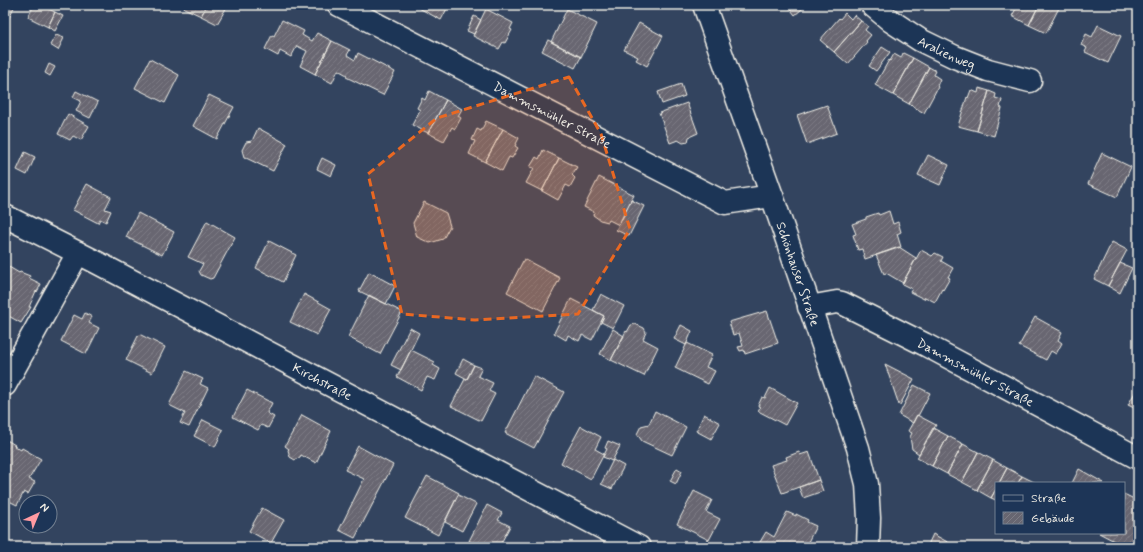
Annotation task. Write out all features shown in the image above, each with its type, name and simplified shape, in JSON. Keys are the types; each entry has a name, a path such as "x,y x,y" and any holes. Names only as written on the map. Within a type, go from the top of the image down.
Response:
{"street":[{"name":"Dammsmühler Straße","path":"339,5 725,203 772,196"},
{"name":"Schönhauser Straße","path":"704,5 772,196 858,448 867,484 870,518 868,547"},
{"name":"Aralienweg","path":"872,5 891,21 948,54 988,70 1030,81"},
{"name":"Kirchstraße","path":"5,216 639,547"},
{"path":"5,384 78,253"},
{"name":"Dammsmühler Straße","path":"809,307 837,302 842,303 924,344 1138,458"},
{"path":"5,351 16,342 33,333"}],"highlighted area":[{"path":"569,77 601,134 630,229 578,314 475,320 402,314 368,174 437,118"}],"building":[{"path":"5,5 15,5 6,24 5,23"},
{"path":"34,5 40,5 55,12 48,27 28,17"},
{"path":"186,5 207,5 201,16 184,8"},
{"path":"207,5 228,5 217,24 201,16"},
{"path":"418,5 449,5 441,20 417,7"},
{"path":"787,5 807,5 795,15"},
{"path":"1018,5 1039,5 1029,25 1012,16"},
{"path":"1039,5 1057,5 1059,8 1046,33 1029,25"},
{"path":"486,9 513,23 510,29 512,30 505,43 503,42 499,49 473,36"},
{"path":"567,9 597,24 581,57 551,42"},
{"path":"55,12 63,16 55,31 48,27"},
{"path":"845,13 851,19 854,15 861,21 834,52 820,40"},
{"path":"474,16 481,20 474,34 467,31"},
{"path":"282,20 304,31 302,35 312,41 317,33 332,41 315,74 300,66 307,51 297,46 291,57 280,51 278,56 265,49"},
{"path":"861,21 868,26 865,30 871,35 866,41 867,42 848,64 834,52"},
{"path":"639,23 663,36 647,66 636,60 638,57 624,50"},
{"path":"1098,25 1121,36 1108,63 1085,52 1087,48 1081,45 1086,34 1092,37"},
{"path":"56,35 64,38 58,50 50,45"},
{"path":"548,40 581,57 575,68 542,51"},
{"path":"332,41 350,50 347,55 355,60 358,53 395,72 383,95 346,77 347,75 338,70 332,83 315,74"},
{"path":"882,47 890,52 876,71 869,66"},
{"path":"903,53 913,58 893,95 875,85 894,54 901,58"},
{"path":"913,58 929,67 909,104 893,95"},
{"path":"150,59 179,75 165,103 135,88"},
{"path":"49,64 55,67 50,76 45,73"},
{"path":"1138,64 1138,83 1134,72"},
{"path":"929,67 936,71 934,75 940,79 937,86 938,87 924,113 909,104"},
{"path":"681,84 685,96 662,104 658,92"},
{"path":"979,88 989,91 977,131 958,126 967,97 968,98 971,90 978,93"},
{"path":"76,91 98,102 90,118 76,111 81,101 73,97"},
{"path":"429,91 446,100 428,133 412,125 420,110 417,108 422,98 425,100"},
{"path":"989,91 996,94 995,98 1002,100 1000,107 1002,108 994,136 977,131"},
{"path":"209,95 234,107 217,139 193,126"},
{"path":"446,100 462,109 458,116 461,118 455,129 452,127 444,141 428,133"},
{"path":"687,103 698,133 689,137 688,142 683,143 678,140 670,143 659,113"},
{"path":"827,105 837,133 807,144 797,115"},
{"path":"68,114 89,126 81,140 73,136 70,140 58,134"},
{"path":"5,120 9,122 5,130"},
{"path":"486,121 503,129 485,162 469,154 475,141 472,140 477,129 481,131"},
{"path":"258,128 287,144 273,171 244,157 242,150 246,142 252,141"},
{"path":"503,129 519,138 515,146 518,148 512,158 509,157 502,171 485,162"},
{"path":"543,150 559,158 542,191 526,183 534,168 530,167 536,157 539,159"},
{"path":"25,152 35,157 27,175 17,170"},
{"path":"1102,153 1131,167 1117,197 1088,184"},
{"path":"928,155 949,165 940,185 918,175"},
{"path":"322,158 336,165 331,176 317,169"},
{"path":"559,158 577,167 572,175 575,178 570,187 566,185 558,200 542,191"},
{"path":"599,177 634,195 619,225 609,220 608,222 600,220 593,215 594,212 584,207"},
{"path":"87,184 111,197 105,209 111,211 106,222 100,219 98,223 73,210"},
{"path":"631,200 644,206 629,236 616,230"},
{"path":"424,202 446,213 450,226 443,239 430,243 417,237 413,223"},
{"path":"889,211 893,224 898,222 901,232 897,234 901,247 865,259 862,249 858,250 853,235 856,234 852,224 866,219 866,217 878,213 879,215"},
{"path":"138,213 174,232 162,255 126,237"},
{"path":"207,221 235,237 213,278 210,279 201,275 199,271 203,264 188,257"},
{"path":"269,241 296,255 283,282 256,268"},
{"path":"1112,242 1127,250 1108,286 1094,279"},
{"path":"899,247 916,258 903,283 886,273 884,274 876,255"},
{"path":"921,250 932,256 935,253 943,257 941,261 953,268 948,277 950,278 935,302 925,297 924,299 910,292 912,289 902,284"},
{"path":"524,259 560,278 543,311 507,292"},
{"path":"1120,263 1132,268 1120,293 1108,286"},
{"path":"9,267 19,273 20,272 30,276 29,278 41,284 29,307 31,307 21,323 5,314 5,268 7,270"},
{"path":"369,272 395,286 386,304 359,291"},
{"path":"304,294 331,309 317,335 290,322"},
{"path":"601,294 624,306 613,328 601,322 604,316 593,310"},
{"path":"369,295 402,312 380,354 348,337"},
{"path":"571,299 604,316 592,340 582,335 579,341 568,335 566,340 554,333"},
{"path":"767,311 778,343 745,354 744,350 740,351 738,347 743,346 739,333 733,335 729,322"},
{"path":"85,313 92,317 89,323 99,328 86,354 61,341 74,315 82,319"},
{"path":"1035,317 1062,332 1058,340 1062,343 1056,354 1051,351 1046,360 1019,346"},
{"path":"635,324 644,328 646,332 643,339 658,347 644,376 611,360 626,331 627,332 631,325"},
{"path":"681,325 692,331 686,345 674,339"},
{"path":"410,328 419,333 401,370 391,365"},
{"path":"613,329 624,336 611,360 600,354"},
{"path":"139,334 165,347 152,373 126,360"},
{"path":"687,343 712,355 706,367 715,371 708,384 675,368"},
{"path":"411,350 435,362 433,365 440,369 435,380 427,377 421,390 397,377"},
{"path":"463,359 474,365 467,379 456,373"},
{"path":"885,364 914,379 900,405 899,405"},
{"path":"474,365 482,368 478,376 493,383 489,391 495,394 481,421 451,406"},
{"path":"186,371 203,379 200,384 208,388 189,427 180,423 185,413 169,405"},
{"path":"534,376 564,392 534,448 505,433"},
{"path":"914,385 930,393 913,423 899,415"},
{"path":"1138,387 1138,410 1128,405"},
{"path":"770,388 797,403 785,425 758,411 760,407 758,406 762,397 765,398"},
{"path":"247,390 272,403 267,413 274,417 268,428 261,425 258,430 233,417"},
{"path":"655,411 686,427 672,455 642,441 637,434 641,426 649,424"},
{"path":"704,414 720,423 711,439 696,431"},
{"path":"302,415 331,431 316,463 301,455 295,460 290,457 289,449 285,446"},
{"path":"917,415 936,425 919,454 912,449 910,437 912,433 908,431"},
{"path":"203,420 223,430 215,447 194,436"},
{"path":"581,426 601,437 595,449 604,454 591,479 561,463"},
{"path":"933,428 948,436 932,466 917,458"},
{"path":"948,436 963,444 947,474 932,466"},
{"path":"5,439 21,450 22,448 41,459 29,479 35,482 28,494 24,492 23,494 18,494 17,505 5,499"},
{"path":"608,441 620,446 612,461 603,457 607,449 605,448"},
{"path":"963,444 978,452 962,482 947,474"},
{"path":"358,446 393,465 355,538 339,530 364,479 345,470"},
{"path":"799,452 800,455 809,452 819,480 782,493 771,465 787,460 786,457"},
{"path":"978,452 993,460 977,490 962,482"},
{"path":"613,460 624,466 612,489 601,484"},
{"path":"993,460 1007,468 1000,482 995,482 995,491 991,498 977,490"},
{"path":"677,468 682,471 676,484 670,481"},
{"path":"1007,468 1022,476 1019,482 1000,482"},
{"path":"1079,469 1102,482 1072,482"},
{"path":"427,476 459,493 438,535 405,518"},
{"path":"1022,476 1034,482 1019,482"},
{"path":"819,480 823,491 803,498 799,487"},
{"path":"694,491 712,500 706,512 720,519 709,540 677,524"},
{"path":"995,491 995,500 991,498"},
{"path":"1125,494 1138,501 1138,547 1118,547 1120,544 1101,534 1125,534"},
{"path":"458,495 476,504 462,531 445,522"},
{"path":"487,505 502,513 498,520 510,526 499,547 482,547 469,541"},
{"path":"262,508 284,520 271,543 249,531"},
{"path":"787,512 796,516 796,514 808,520 807,522 816,526 807,544 814,547 757,547 766,532 774,537"},
{"path":"933,534 951,544 950,547 927,547"},
{"path":"534,541 546,547 531,547"},
{"path":"553,542 561,546 551,547"}]}
